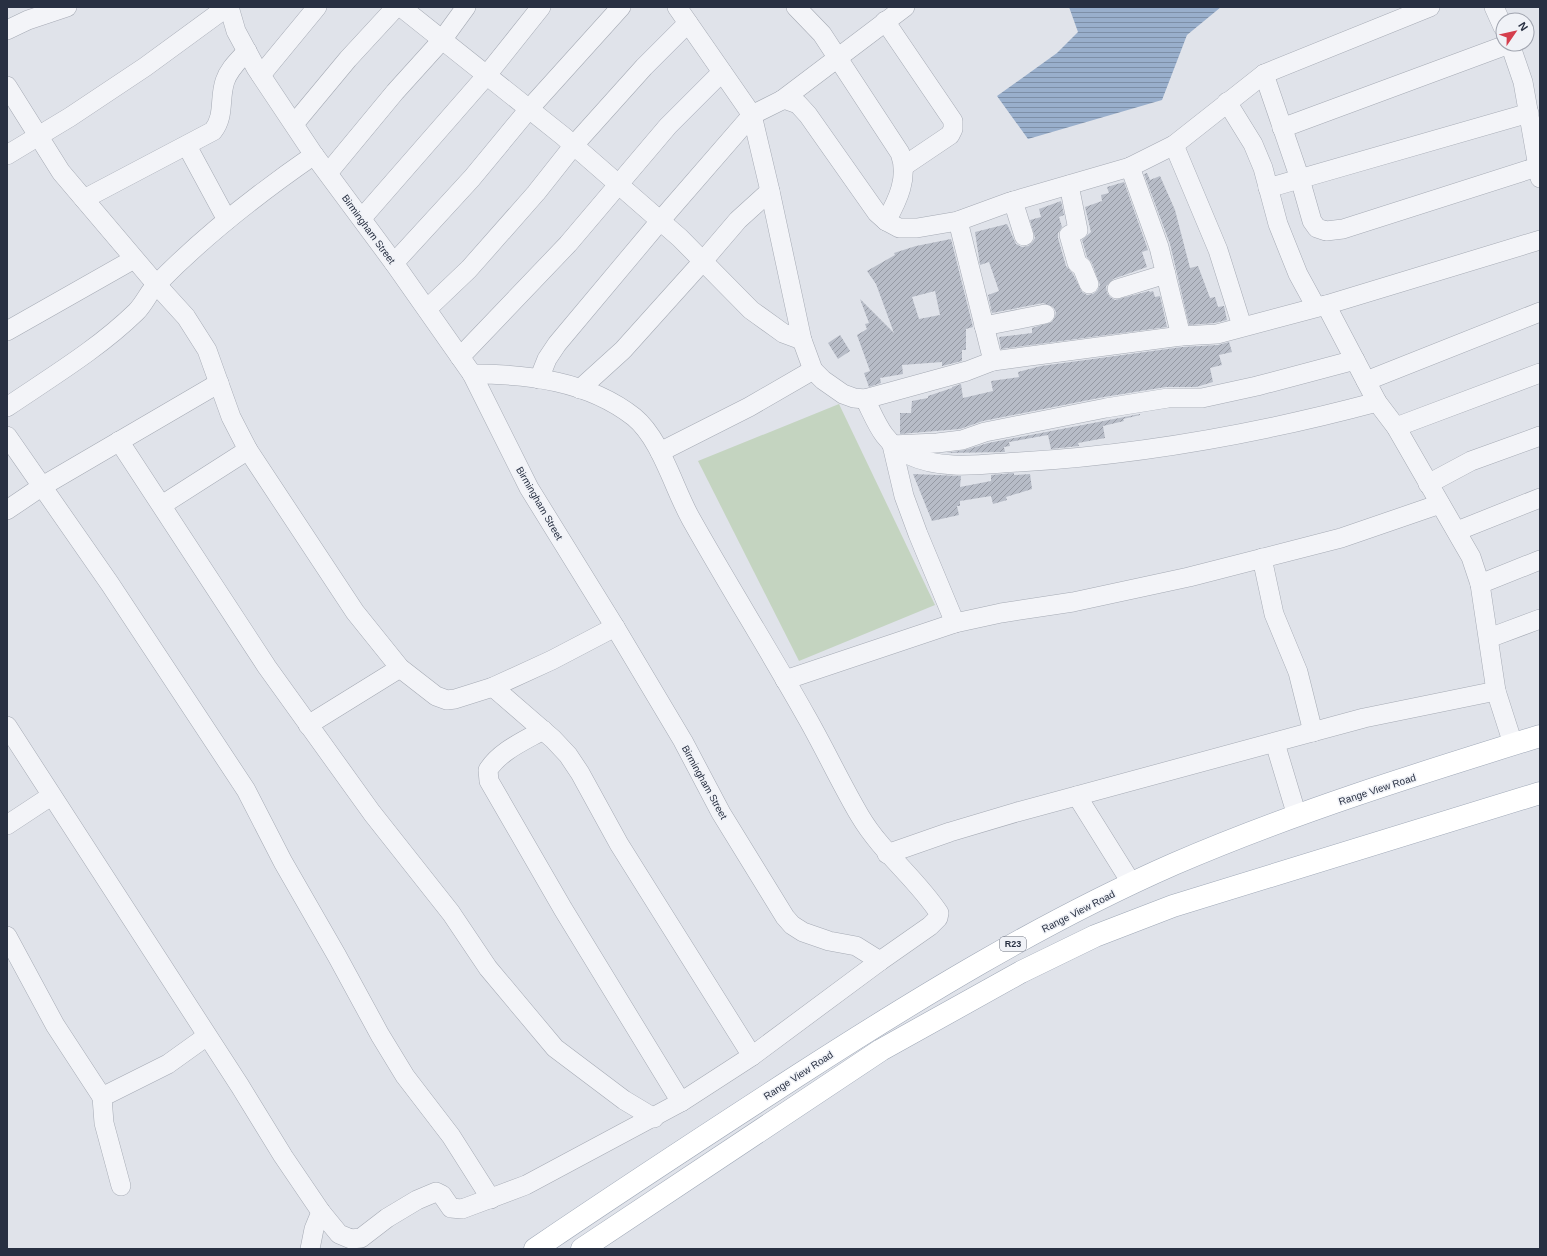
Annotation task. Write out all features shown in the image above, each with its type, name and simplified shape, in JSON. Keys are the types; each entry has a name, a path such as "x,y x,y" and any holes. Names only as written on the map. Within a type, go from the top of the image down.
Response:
{"main road":[{"name":"Range View Road","path":"535,1249 647,1173 873,1027 1009,946 1174,864 1344,799 1540,736"},
{"path":"582,1249 881,1050 1021,972 1095,936 1173,906 1540,793"}],"street":[{"path":"7,30 28,20 65,7"},
{"name":"Birmingham Street","path":"228,7 236,31 247,51 261,75 314,155 394,262 472,374 529,488 615,627 683,741 721,813 785,917 792,925 803,932 829,941 856,946 880,961"},
{"path":"7,154 70,118 145,67 228,7"},
{"path":"261,75 317,7"},
{"path":"294,124 348,60 396,7"},
{"path":"401,7 574,145 660,221 752,310 783,333 802,340"},
{"path":"328,173 395,92 442,40 466,7"},
{"path":"362,218 486,76 541,7"},
{"path":"394,262 472,178 529,110 621,7"},
{"path":"796,7 822,34 897,146 904,166 904,173 897,202 886,221"},
{"path":"540,379 547,359 557,344 660,221 752,115 782,100 905,7"},
{"path":"782,100 792,100 803,109 865,194 877,213 886,221 899,228 908,229 958,221 1013,201 1130,167 1174,145 1264,74 1430,7"},
{"path":"427,310 469,269 536,193 574,145 644,67 686,13 722,72 752,115 770,190 802,340 813,370 823,380 843,394 865,400 967,371 993,361 1181,336 1217,334 1242,326 1321,306 1540,240"},
{"path":"885,22 953,121 953,129 950,135 904,166"},
{"path":"1282,128 1495,50"},
{"path":"84,199 187,146 205,136 216,127 221,115 224,82 230,69 247,51"},
{"path":"1264,74 1315,225 1320,229 1333,232 1539,171 1523,82 1513,52"},
{"path":"460,357 568,244 668,126 722,72"},
{"path":"7,86 61,172 134,259 186,317 207,350 231,417 248,450 354,612 400,668 436,696 447,700 465,697 493,687 552,660 615,627"},
{"path":"1227,102 1253,144 1263,168 1278,224 1298,274 1321,306 1355,360 1377,402 1396,427 1471,557 1480,584 1496,691 1513,744"},
{"path":"1268,188 1529,112"},
{"path":"1174,145 1218,250 1242,326"},
{"path":"187,146 227,220"},
{"path":"7,407 69,365 117,329 136,311 156,284 187,254 261,193 314,155"},
{"path":"1130,167 1159,247 1181,336"},
{"path":"1069,185 1078,230 1069,235 1077,263 1082,267 1089,284"},
{"path":"580,389 622,350 738,220 770,190"},
{"path":"1013,201 1024,236"},
{"path":"958,221 993,361"},
{"path":"7,331 134,259"},
{"path":"1117,289 1166,274"},
{"path":"1366,381 1540,312"},
{"path":"984,326 1045,314"},
{"path":"892,445 962,440 992,431 1106,408 1168,398 1202,398 1257,386 1355,360"},
{"path":"660,452 749,407 813,370"},
{"path":"1396,427 1540,373"},
{"path":"7,726 283,1156 321,1212 344,1237 358,1239 403,1208 433,1193 440,1193 449,1207 455,1209 462,1209 491,1199 526,1185 654,1118 752,1056 880,961 930,926 940,915 922,890 871,835 785,680 681,501 660,452 636,419 619,406 564,383 514,375 472,374"},
{"path":"7,510 41,487 220,383"},
{"path":"865,400 882,433 892,445 910,456 947,464 960,465 1073,459 1249,431 1323,416 1377,402"},
{"path":"7,436 41,487 110,584 246,790 283,862 337,956 380,1036 405,1076 451,1136 491,1199"},
{"path":"1428,484 1471,462 1540,436"},
{"path":"119,441 267,667 372,813 450,913 488,968 554,1048 624,1100 654,1118"},
{"path":"892,445 904,496 955,623"},
{"path":"162,505 248,450"},
{"path":"1457,531 1540,498"},
{"path":"785,680 955,623 1001,613 1081,600 1189,577 1341,538 1440,504"},
{"path":"1262,558 1274,614 1298,672 1313,732"},
{"path":"1480,584 1540,560"},
{"path":"1489,638 1540,619"},
{"path":"308,725 400,668"},
{"path":"493,687 568,755 580,772 619,844 752,1056"},
{"path":"887,854 958,830 1077,796 1364,718 1496,691"},
{"path":"542,730 511,749 491,764 488,770 489,782 556,897 681,1102"},
{"path":"1275,743 1297,816"},
{"path":"7,825 51,796"},
{"path":"1077,796 1132,884"},
{"path":"7,936 55,1025 102,1096 104,1123 120,1186"},
{"path":"102,1096 168,1064 207,1036"},
{"path":"310,1249 314,1229 321,1212"}],"green space":[{"path":"839,404 935,605 799,661 698,461"}],"water":[{"path":"1069,7 1221,7 1187,35 1162,100 1028,139 997,96 1057,53 1078,32"}],"building":[{"path":"1147,173 1150,180 1160,176 1175,210 1190,268 1198,266 1210,298 1215,297 1218,307 1224,306 1227,320 1215,323 1189,325 1170,244 1144,174"},
{"path":"1124,182 1148,250 1142,252 1147,267 1113,279 1106,286 1107,293 1115,300 1153,291 1155,297 1160,296 1167,327 1001,349 999,337 1032,333 1032,328 1052,322 1056,312 1053,307 1043,303 992,313 988,295 999,291 989,262 980,265 975,232 1007,224 1016,244 1022,247 1028,246 1035,238 1030,220 1041,217 1039,209 1061,201 1064,215 1059,217 1062,227 1058,233 1058,238 1066,266 1073,274 1082,292 1087,295 1093,294 1097,291 1100,285 1092,263 1087,257 1082,240 1091,232 1085,207 1102,201 1101,195 1109,193 1107,187"},
{"path":"951,239 973,327 966,329 966,350 962,350 962,361 942,366 942,362 902,365 903,374 880,378 881,383 869,387 864,373 870,371 857,335 867,329 865,324 869,323 860,299 894,333 876,284 867,271 895,255 894,253 916,246","holes":["935,291 940,315 919,319 912,297"]},
{"path":"840,335 850,351 838,359 828,343"},
{"path":"1229,342 1232,352 1219,355 1222,365 1210,368 1213,382 1196,387 1166,387 1104,397 983,421 960,429 900,434 900,413 911,413 912,401 928,398 928,396 961,384 963,398 993,391 991,381 1019,377 1018,372 1041,366 1182,347 1218,345"},
{"path":"1140,414 1123,419 1124,421 1103,426 1105,438 1078,443 1079,446 1051,449 1048,435 1009,442 1010,446 1004,447 1005,452 946,453 965,450 988,443"},
{"path":"1014,473 1014,475 1030,474 1032,489 1006,497 1007,500 993,504 991,496 960,501 960,506 957,506 959,515 932,521 913,474 961,476 960,487 991,481 991,475"}]}
